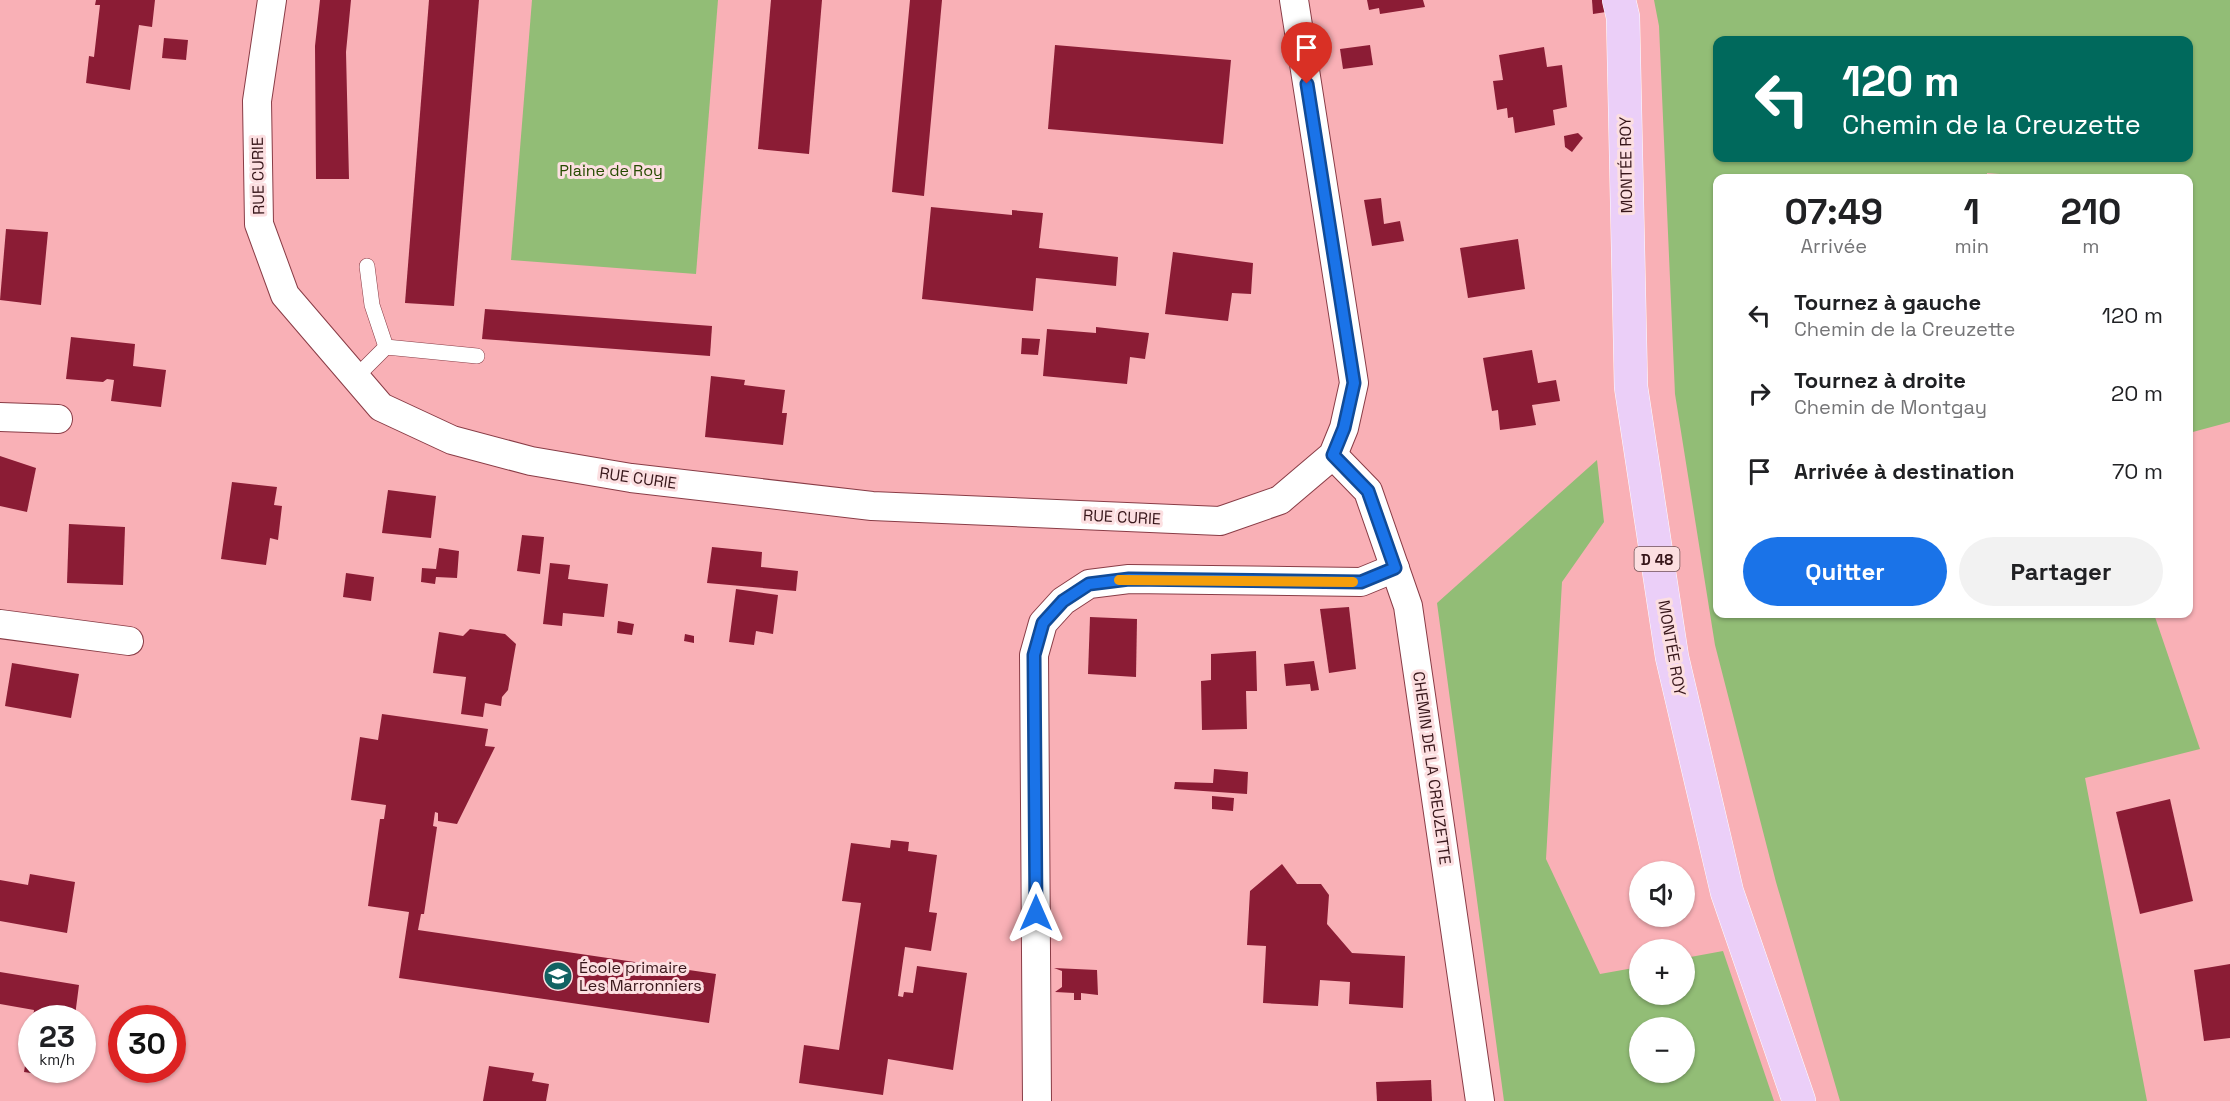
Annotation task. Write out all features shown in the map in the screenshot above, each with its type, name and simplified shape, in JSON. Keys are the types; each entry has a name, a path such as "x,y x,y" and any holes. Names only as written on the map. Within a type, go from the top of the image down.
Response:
{"main road":[{"name":"MONTÉE ROY","path":"1619,0 1623,17 1632,387 1671,657 1727,892 1799,1101"}],"street":[{"name":"RUE CURIE","path":"272,0 257,101 259,224 285,295 381,407 452,440 531,461 631,478 872,506 1220,521 1280,500 1333,455"},
{"path":"1294,0 1354,383 1344,428 1333,455"},
{"path":"0,417 58,419"},
{"name":"CHEMIN DE LA CREUZETTE","path":"1333,455 1368,491 1408,606 1480,1101"},
{"path":"1037,1101 1034,655 1043,623 1063,601 1089,584 1129,579 1361,582 1395,568"},
{"path":"0,624 129,641"}],"lane":[{"path":"367,266 372,305 386,347"},
{"path":"356,377 386,347"},
{"path":"386,347 477,356"}],"green space":[{"name":"Plaine de Roy","path":"532,0 718,0 696,274 511,260"},
{"path":"1654,0 2230,0 2230,422 2193,432 2193,174 1713,174 1713,618 2155,618 2200,749 2085,778 2147,1101 1840,1101 1776,882 1715,645 1675,394 1659,26"},
{"path":"1597,460 1604,522 1562,582 1546,859 1600,974 1629,969 1629,1005 1695,1005 1695,956 1723,951 1774,1101 1504,1101 1437,603"}],"building":[{"path":"96,0 155,0 152,27 139,25 130,90 86,83 89,56 94,57 100,5 95,5"},
{"path":"320,0 351,0 346,52 349,179 316,179 315,46"},
{"path":"429,0 479,0 454,306 405,303"},
{"path":"771,0 822,0 809,154 758,149"},
{"path":"910,0 942,0 924,196 892,192"},
{"path":"1367,0 1423,0 1425,7 1380,14 1379,8 1369,10"},
{"path":"1592,0 1605,0 1606,12 1593,14"},
{"path":"164,38 188,40 186,60 162,58"},
{"path":"1055,45 1231,60 1223,144 1048,129"},
{"path":"1370,45 1373,65 1343,69 1340,49"},
{"path":"1544,47 1547,67 1562,65 1567,107 1553,110 1555,125 1515,133 1513,117 1508,118 1507,108 1497,110 1493,81 1503,80 1499,55"},
{"path":"1578,133 1583,138 1572,152 1565,147 1564,136"},
{"path":"1381,198 1384,224 1400,221 1404,241 1372,246 1364,200"},
{"path":"931,207 1012,215 1012,210 1043,213 1039,248 1118,257 1116,286 1036,278 1033,311 922,299"},
{"path":"6,229 48,232 41,305 0,300"},
{"path":"1518,239 1525,289 1468,298 1460,248"},
{"path":"1173,252 1253,263 1251,294 1232,293 1228,321 1165,314"},
{"path":"485,309 712,326 710,356 482,339"},
{"path":"1096,327 1149,333 1145,359 1130,357 1127,384 1043,376 1047,329 1096,333"},
{"path":"71,337 135,344 133,366 166,370 161,407 111,401 114,380 107,379 103,382 66,379"},
{"path":"1022,338 1040,339 1038,355 1021,354"},
{"path":"1532,350 1538,383 1556,380 1560,401 1532,405 1536,425 1500,430 1498,410 1492,411 1483,358"},
{"path":"711,376 745,380 744,385 785,390 782,413 787,413 783,445 705,437"},
{"path":"0,456 36,468 27,512 0,506"},
{"path":"232,482 277,487 274,505 282,506 278,540 270,538 266,565 221,559"},
{"path":"388,490 436,496 431,538 382,533"},
{"path":"69,524 125,527 123,585 67,583"},
{"path":"522,535 544,537 540,574 517,571"},
{"path":"712,547 762,552 761,567 798,571 796,591 707,583"},
{"path":"439,548 459,551 457,578 436,577 435,584 421,582 422,568 436,569"},
{"path":"550,563 570,565 568,579 608,584 604,617 563,613 562,626 543,624"},
{"path":"346,573 374,577 371,601 343,597"},
{"path":"736,589 778,595 773,634 756,631 754,645 729,642"},
{"path":"1349,607 1356,669 1329,673 1320,609"},
{"path":"1090,617 1137,619 1136,677 1088,674"},
{"path":"618,621 634,624 632,635 617,633"},
{"path":"470,629 505,634 516,644 508,690 502,697 501,706 485,703 483,717 461,714 466,677 433,673 439,632 463,636"},
{"path":"685,634 694,636 694,643 684,641"},
{"path":"1256,651 1257,691 1246,691 1247,729 1202,730 1201,681 1211,680 1211,654"},
{"path":"1314,661 1319,690 1311,691 1310,684 1286,686 1284,664"},
{"path":"12,663 79,674 71,718 5,706"},
{"path":"382,714 488,729 485,746 495,747 457,824 438,821 438,813 435,812 433,826 437,827 424,914 421,914 418,930 716,974 709,1023 399,978 409,912 368,906 380,819 384,819 386,805 351,800 360,737 378,740"},
{"path":"1214,769 1248,772 1247,794 1174,789 1175,782 1213,783"},
{"path":"1212,796 1234,798 1233,811 1212,809"},
{"path":"2170,799 2193,901 2140,914 2116,812"},
{"path":"891,840 909,842 908,851 937,855 929,912 937,913 931,951 905,947 898,996 903,997 904,992 913,993 917,966 967,973 953,1070 888,1059 883,1095 799,1083 804,1045 839,1050 861,903 842,901 851,843 890,848"},
{"path":"1282,864 1297,884 1321,884 1329,895 1327,924 1352,953 1405,956 1403,1008 1349,1004 1350,982 1320,980 1318,1006 1263,1003 1266,946 1247,945 1250,891"},
{"path":"30,874 75,882 67,933 0,921 0,880 28,885"},
{"path":"2230,964 2230,1038 2204,1041 2194,970"},
{"path":"1054,968 1097,970 1098,995 1081,993 1081,1000 1074,1000 1074,993 1055,992 1062,987 1062,971"},
{"path":"0,972 79,985 76,1005 18,1005 18,1007 0,1004"},
{"path":"489,1066 534,1073 532,1081 549,1084 546,1101 483,1101"},
{"path":"1431,1080 1432,1101 1377,1101 1376,1082"}],"slow traffic":[{"path":"1119,580 1353,582"}],"place":[{"name":"École primaire Les Marronniers","path":"558,976"}],"route":[{"path":"1036,913 1034,655 1043,623 1063,601 1089,584 1129,579 1361,582 1395,568 1368,491 1333,455 1344,428 1354,383 1307,84"}]}
